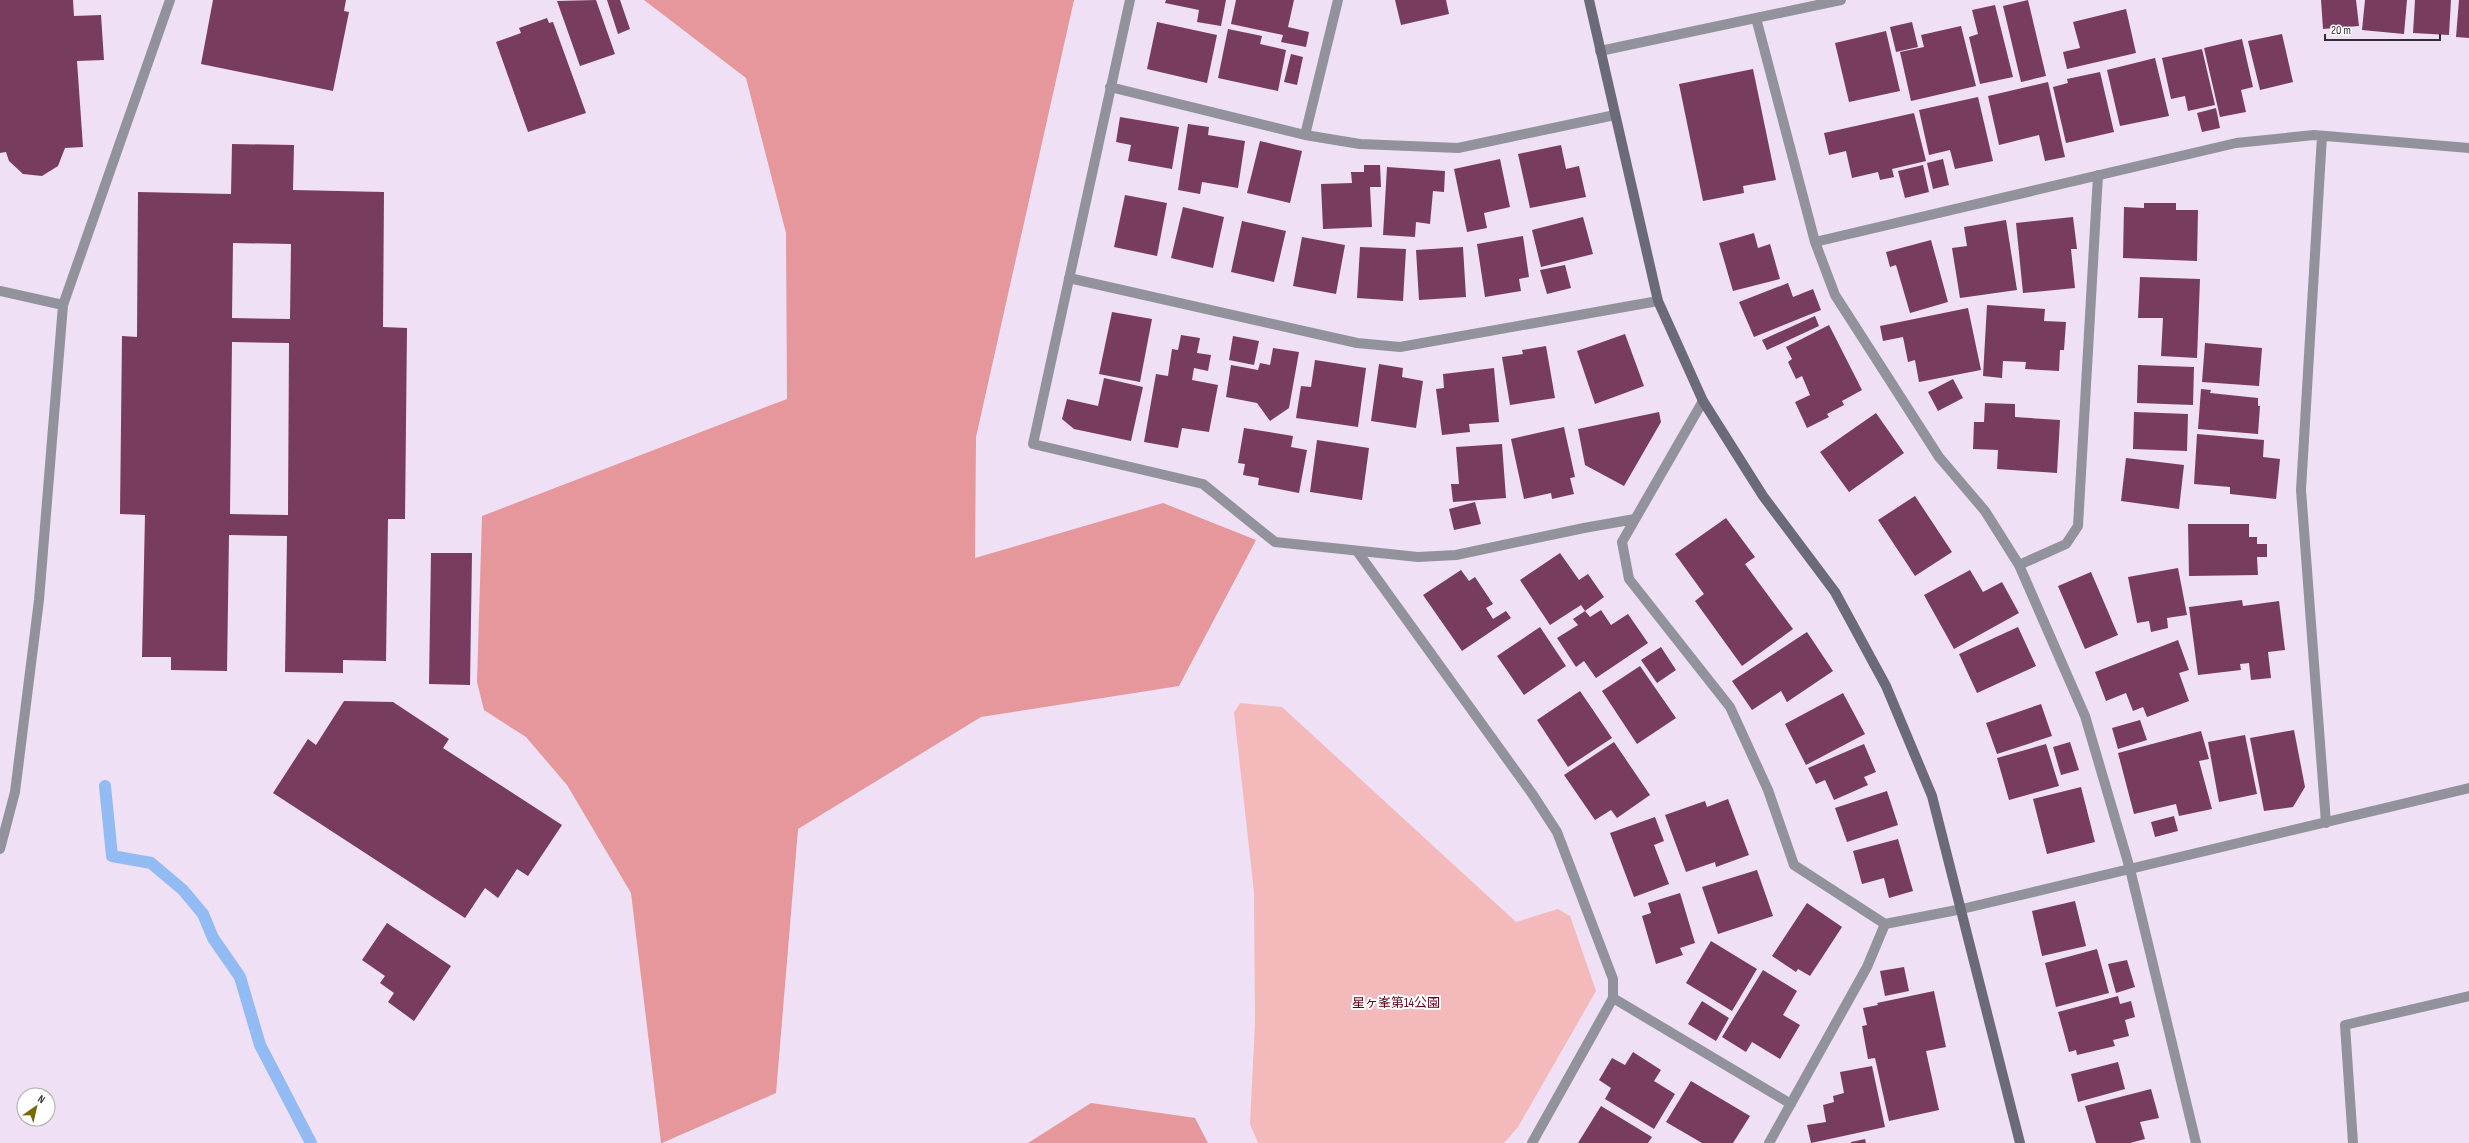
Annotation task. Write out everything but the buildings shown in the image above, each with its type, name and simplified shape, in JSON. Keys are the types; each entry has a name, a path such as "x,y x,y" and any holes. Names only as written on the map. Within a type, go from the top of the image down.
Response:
{"street":[{"path":"0,849 15,792 39,600 63,305 170,0"},
{"path":"1130,0 1033,444 1203,484 1275,542 1418,557 1456,556 1584,528 1635,520"},
{"path":"1305,135 1338,0"},
{"path":"1589,0 1658,301 1703,401 1763,496 1835,592 1886,686 1932,796 1962,909 2020,1143"},
{"path":"1600,51 1841,0"},
{"path":"1756,18 1815,242 1835,295 1940,457 1985,511 2019,565 2085,716 2130,869 2196,1143"},
{"path":"1110,87 1305,135 1360,144 1458,148 1615,115"},
{"path":"1815,242 2236,142 2322,136 2469,148"},
{"path":"2322,136 2301,490 2326,823"},
{"path":"2019,565 2066,544 2078,526 2098,175"},
{"path":"1069,278 1357,343 1400,347 1658,301"},
{"path":"0,291 63,305"},
{"path":"1703,401 1622,542 1629,579 1730,707 1768,790 1794,865 1885,924 1962,909 2469,788"},
{"path":"1357,551 1534,795 1557,832 1613,979 1613,998 1532,1143"},
{"path":"1769,1143 1867,966 1885,924"},
{"path":"2353,1143 2345,1026 2469,996"},
{"path":"1613,998 1791,1104"}],"green space":[{"name":"星ヶ峯第14公園","path":"1240,703 1282,707 1516,922 1558,909 1570,916 1596,991 1518,1127 1504,1143 1258,1143 1250,1124 1255,1023 1254,892 1234,713"}],"shaded area":[{"path":"644,0 1074,0 976,437 975,558 1163,503 1256,540 1179,686 981,717 798,829 776,1093 662,1143 631,893 567,785 526,737 484,710 477,682 482,516 787,399 786,233 746,78"},
{"path":"1091,1103 1195,1118 1208,1143 1028,1143"}],"waterway":[{"path":"105,786 112,856 151,863 183,890 203,914 213,938 240,977 260,1045 311,1143"}]}
